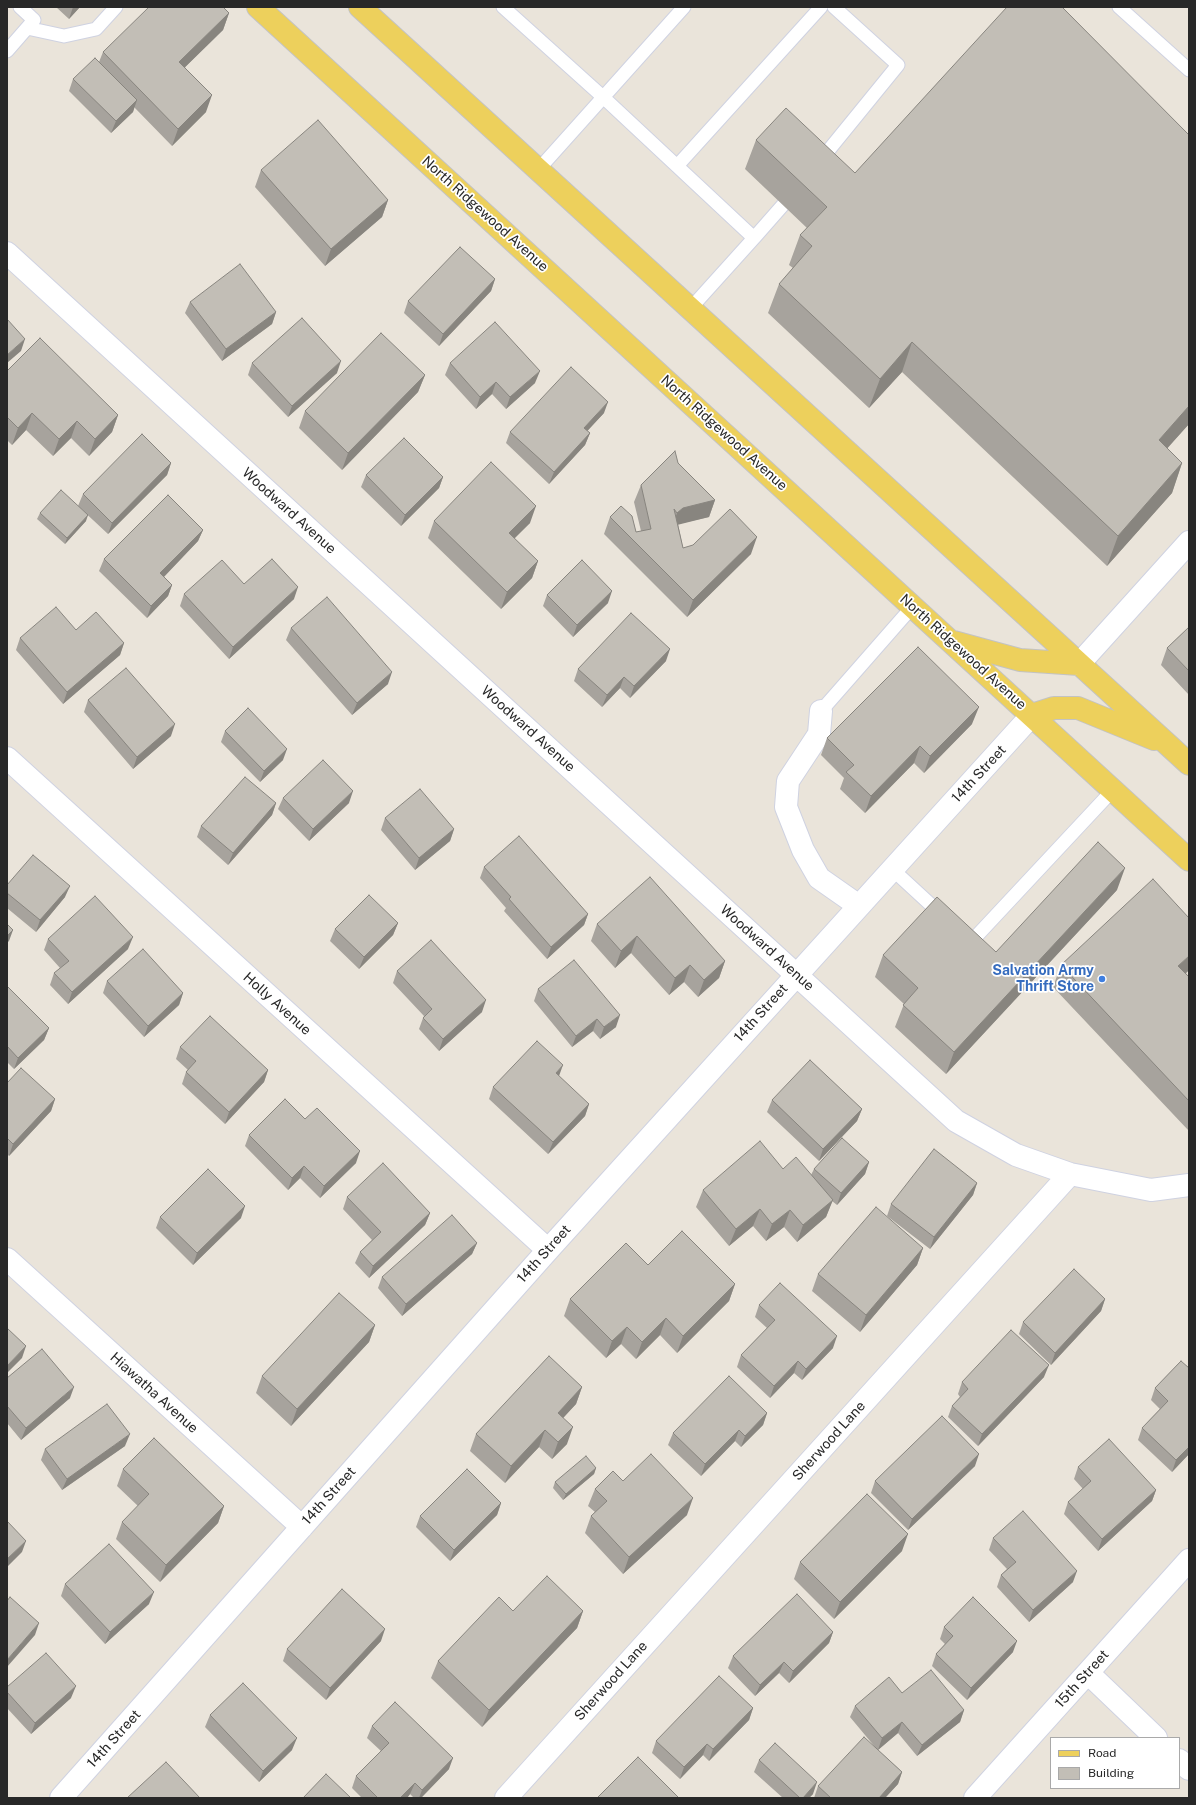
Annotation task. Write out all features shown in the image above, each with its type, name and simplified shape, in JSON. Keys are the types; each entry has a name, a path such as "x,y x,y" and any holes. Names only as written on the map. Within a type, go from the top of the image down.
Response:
{"main road":[{"name":"North Ridgewood Avenue","path":"258,7 1189,860"},
{"path":"360,7 1189,764"},
{"path":"951,641 1020,660 1079,664"},
{"path":"1032,715 1054,708 1078,708 1166,744"}],"street":[{"name":"Woodward Avenue","path":"7,252 956,1121 1016,1155 1070,1174"},
{"path":"1079,664 1189,542"},
{"path":"821,711 819,734 788,781 786,807 803,850 819,878 859,906"},
{"name":"14th Street","path":"61,1798 548,1250 796,974 1032,715"},
{"name":"Holly Avenue","path":"7,758 548,1250"},
{"path":"1070,1174 1151,1190 1189,1185"},
{"name":"Sherwood Lane","path":"506,1798 1070,1174"},
{"name":"Hiawatha Avenue","path":"7,1259 302,1527"},
{"name":"15th Street","path":"975,1798 1189,1560"},
{"path":"1088,1673 1155,1737"},
{"path":"1180,1761 1189,1769"}],"lane":[{"path":"7,50 34,20 20,7"},
{"path":"27,28 64,36 96,29 116,7"},
{"path":"503,7 603,97 754,238"},
{"path":"538,170 684,7"},
{"path":"677,166 821,7"},
{"path":"812,171 898,65 834,7"},
{"path":"1119,7 1189,70"},
{"path":"690,309 783,205"},
{"path":"821,711 913,606"},
{"path":"892,868 971,942 1112,791"}],"building":[{"path":"149,7 223,7 229,13 179,62 212,95 178,129 103,52"},
{"path":"1007,7 1062,7 1189,135 1189,406 1159,440 1182,463 1118,536 912,342 880,379 779,284 812,246 800,235 827,207 756,140 786,108 855,173"},
{"path":"95,58 137,100 116,121 73,79"},
{"path":"318,120 388,200 331,249 261,170"},
{"path":"460,247 495,279 443,334 408,301"},
{"path":"240,264 276,312 226,349 190,302"},
{"path":"302,318 341,361 292,406 252,363"},
{"path":"7,319 25,339 7,355"},
{"path":"495,322 540,371 510,397 496,382 480,397 450,363"},
{"path":"381,333 425,375 348,453 305,411"},
{"path":"40,338 118,415 95,439 77,421 59,439 32,413 18,428 7,417 7,371"},
{"path":"571,367 608,402 584,428 590,433 554,472 510,432"},
{"path":"142,434 171,463 112,523 83,494"},
{"path":"404,438 443,477 405,515 366,475"},
{"path":"675,451 678,463 715,500 683,508 677,513 674,509 683,548 693,545 730,509 757,537 693,600 610,517 621,506 632,516 636,532 651,529 641,485"},
{"path":"491,462 536,506 509,533 538,561 507,592 434,521"},
{"path":"61,490 88,515 67,538 40,513"},
{"path":"168,495 203,530 160,573 172,585 151,606 104,559"},
{"path":"272,559 298,587 233,647 184,594 222,560 244,584"},
{"path":"582,560 612,591 577,625 547,595"},
{"path":"327,597 392,672 357,703 291,628"},
{"path":"56,607 76,630 96,612 124,643 67,692 20,638"},
{"path":"631,613 670,649 634,686 624,677 607,695 578,669"},
{"path":"1189,627 1189,671 1167,648"},
{"path":"918,647 979,707 930,756 920,746 871,796 846,772 854,765 827,738"},
{"path":"126,668 175,724 137,757 88,700"},
{"path":"248,708 287,749 264,771 225,731"},
{"path":"323,760 353,791 313,829 283,798"},
{"path":"245,777 276,803 233,853 201,826"},
{"path":"420,789 454,829 419,858 385,818"},
{"path":"519,836 588,914 551,947 509,899 511,897 484,867"},
{"path":"1098,842 1125,868 954,1052 903,1005 918,988 883,955 937,897 996,952"},
{"path":"33,855 70,886 40,920 7,893 7,885"},
{"path":"650,877 725,961 704,980 690,965 675,978 637,936 621,951 597,924"},
{"path":"1153,879 1189,918 1189,956 1178,966 1189,977 1189,1101 1061,965"},
{"path":"369,895 398,923 364,957 335,929"},
{"path":"95,896 133,937 72,992 54,973 69,961 48,939"},
{"path":"7,924 13,930 7,936"},
{"path":"431,940 486,1000 443,1039 423,1018 432,1009 397,971"},
{"path":"143,949 183,993 148,1026 107,981"},
{"path":"574,960 620,1015 604,1027 597,1019 576,1036 538,989"},
{"path":"7,986 49,1028 18,1058 7,1046"},
{"path":"210,1016 268,1070 229,1112 186,1072 196,1061 180,1047"},
{"path":"537,1041 563,1065 556,1073 589,1104 553,1142 493,1087"},
{"path":"810,1060 862,1109 823,1149 772,1100"},
{"path":"21,1068 55,1099 13,1144 7,1138 7,1083"},
{"path":"285,1099 305,1119 317,1108 360,1151 324,1186 304,1166 292,1178 249,1135"},
{"path":"842,1138 869,1162 841,1193 814,1169"},
{"path":"760,1141 783,1169 796,1157 833,1200 803,1225 790,1210 772,1224 760,1209 736,1229 703,1190"},
{"path":"934,1149 977,1183 934,1237 891,1204"},
{"path":"383,1163 430,1213 373,1266 360,1252 381,1232 347,1197"},
{"path":"208,1169 245,1206 197,1253 160,1217"},
{"path":"876,1207 923,1248 866,1315 818,1274"},
{"path":"452,1215 477,1243 406,1304 382,1277"},
{"path":"682,1231 735,1284 683,1336 666,1318 642,1342 627,1327 612,1341 570,1299 626,1243 648,1265"},
{"path":"1074,1269 1105,1299 1055,1353 1023,1322"},
{"path":"780,1283 837,1336 806,1369 798,1361 774,1386 741,1355 775,1320 759,1305"},
{"path":"339,1293 375,1325 297,1409 262,1376"},
{"path":"7,1328 26,1346 7,1366"},
{"path":"1011,1330 1049,1365 982,1434 952,1406 968,1389 962,1382"},
{"path":"42,1349 74,1387 26,1428 7,1406 7,1378"},
{"path":"549,1356 582,1387 558,1413 573,1427 558,1442 545,1430 511,1466 476,1434"},
{"path":"1181,1361 1189,1368 1189,1447 1176,1460 1142,1428 1168,1401 1155,1388"},
{"path":"729,1376 767,1413 745,1436 739,1430 705,1464 673,1433"},
{"path":"107,1404 130,1434 67,1479 45,1449"},
{"path":"942,1416 979,1454 912,1519 875,1481"},
{"path":"154,1438 224,1506 166,1565 122,1522 149,1494 123,1469"},
{"path":"1109,1439 1156,1490 1102,1539 1068,1502 1091,1481 1078,1467"},
{"path":"651,1454 693,1498 629,1557 591,1516 607,1501 595,1489 613,1471 623,1481"},
{"path":"586,1456 596,1468 566,1494 555,1482"},
{"path":"467,1469 501,1503 454,1550 420,1516"},
{"path":"867,1494 908,1534 840,1602 800,1562"},
{"path":"1023,1511 1077,1571 1033,1610 1001,1575 1016,1562 993,1538"},
{"path":"7,1521 26,1541 7,1559"},
{"path":"109,1544 154,1592 110,1632 65,1584"},
{"path":"547,1576 583,1611 489,1710 438,1661 499,1597 513,1611"},
{"path":"342,1589 385,1629 330,1688 287,1649"},
{"path":"797,1594 833,1632 793,1671 784,1662 760,1685 733,1656"},
{"path":"10,1597 39,1623 7,1660 7,1601"},
{"path":"973,1597 1017,1641 971,1688 936,1654 953,1636 944,1627"},
{"path":"46,1653 76,1686 35,1723 7,1692 7,1687"},
{"path":"931,1670 964,1710 922,1745 902,1722 882,1738 855,1706 889,1677 902,1693"},
{"path":"719,1676 753,1708 713,1749 707,1744 684,1767 656,1741"},
{"path":"243,1683 297,1738 263,1771 210,1715"},
{"path":"395,1702 453,1758 422,1790 415,1783 400,1798 378,1798 356,1776 389,1743 372,1726"},
{"path":"864,1737 902,1772 879,1798 831,1798 818,1786"},
{"path":"775,1743 817,1782 803,1798 800,1798 759,1760"},
{"path":"638,1757 679,1798 597,1798"},
{"path":"166,1762 200,1798 127,1798"},
{"path":"326,1774 351,1798 303,1798"}],"place":[{"name":"Salvation Army Thrift Store","path":"1102,979"}]}
